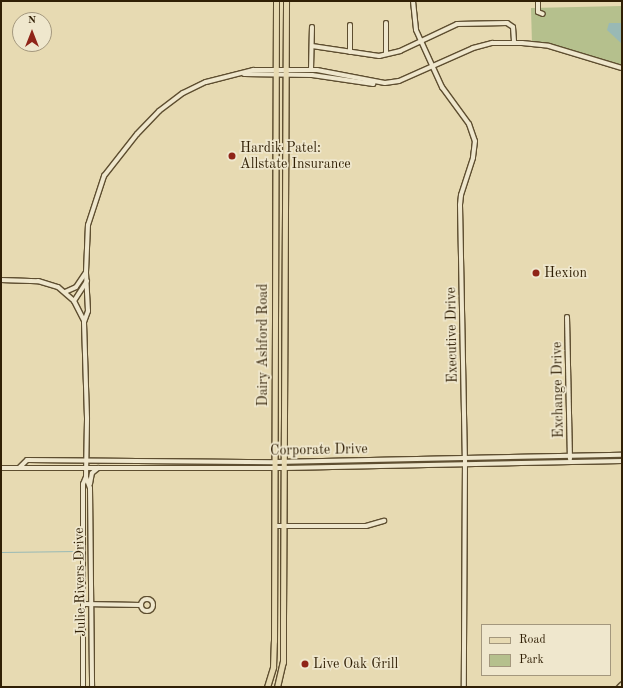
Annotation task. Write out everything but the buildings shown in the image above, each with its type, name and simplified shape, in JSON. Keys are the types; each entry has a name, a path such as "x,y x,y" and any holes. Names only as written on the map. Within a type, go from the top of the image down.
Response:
{"main road":[{"name":"Dairy Ashford Road","path":"267,687 272,667 274,641 274,234 276,153 276,1"},
{"name":"Dairy Ashford Road","path":"277,687 281,673 284,620 286,1"},
{"path":"276,12 286,12"},
{"path":"276,153 285,153"},
{"path":"274,234 285,234"},
{"path":"274,279 285,279"},
{"path":"274,620 284,620"},
{"path":"274,641 283,641"},
{"path":"619,687 622,684"}],"street":[{"name":"Executive Drive","path":"413,1 414,22 420,40 442,87 469,124 475,141 473,158 461,195 460,206 465,458 464,687"},
{"path":"538,1 538,12 543,14"},
{"path":"386,23 386,54"},
{"path":"312,46 350,52 386,54 400,51 420,40 457,24 507,23 513,27 514,43"},
{"path":"350,25 350,52"},
{"path":"311,70 312,27"},
{"path":"374,81 399,81 473,48 492,43 549,46 622,68"},
{"name":"Julie Rivers Drive","path":"83,687 84,484 86,477 84,322 88,311 88,281 86,272 88,225 95,198 117,157 159,111 183,93 206,82 253,70 276,69 311,70 339,73 374,81"},
{"path":"338,79 339,73"},
{"name":"Julie Rivers Drive","path":"242,74 338,79 373,84 374,81"},
{"path":"65,292 76,287 86,272"},
{"path":"1,280 38,281 65,292 74,301 84,322"},
{"path":"74,301 88,281"},
{"name":"Exchange Drive","path":"567,317 570,463"},
{"name":"Corporate Drive","path":"19,468 27,460 284,462 622,455"},
{"path":"66,461 67,468"},
{"path":"327,461 327,467"},
{"name":"Corporate Drive","path":"1,468 284,468 622,461"},
{"path":"182,462 182,468"},
{"path":"90,484 92,473 98,468"},
{"name":"Julie Rivers Drive","path":"86,477 90,484 92,687"},
{"path":"274,526 366,526 384,521"},
{"path":"84,566 91,568"},
{"path":"84,604 141,605"},
{"path":"83,676 92,676"}],"green space":[{"path":"622,6 622,68 532,44 531,8"}],"water":[{"path":"609,23 622,23 622,44 607,30"}],"waterway":[{"path":"1,552 77,551"}],"place":[{"name":"Hardik Patel: Allstate Insurance","path":"232,156"},
{"name":"Hexion","path":"536,273"},
{"name":"Live Oak Grill","path":"305,664"}]}
